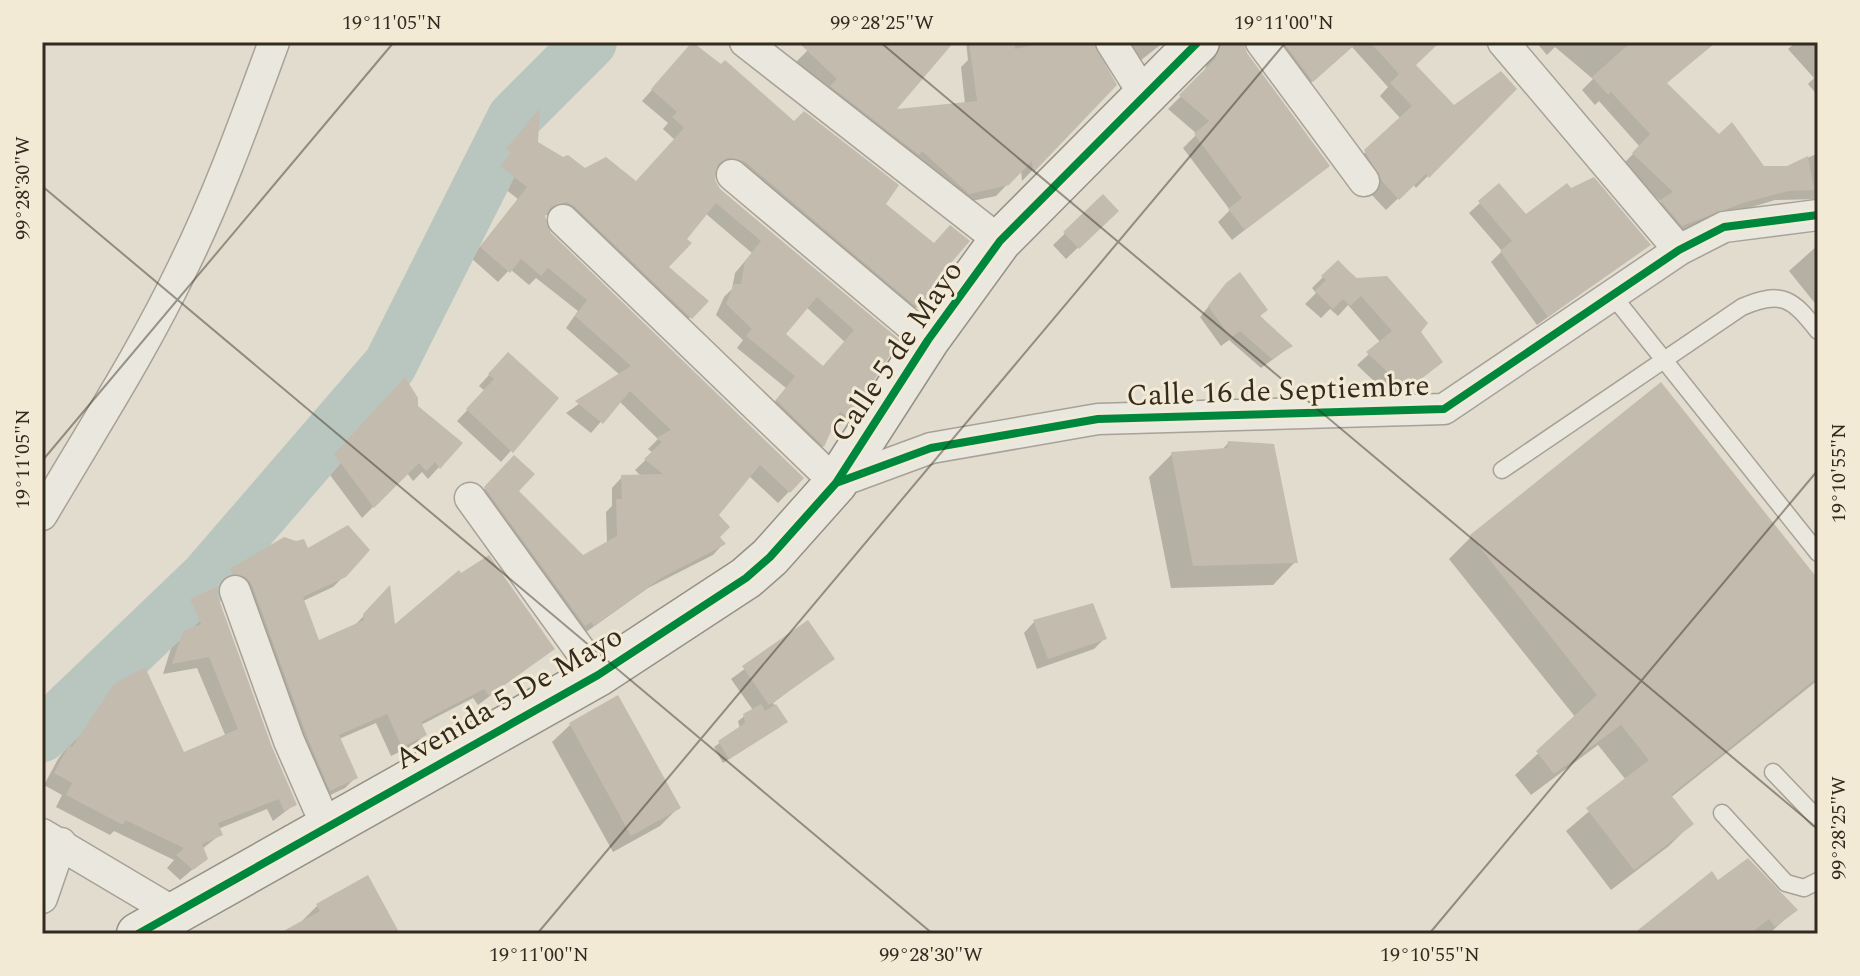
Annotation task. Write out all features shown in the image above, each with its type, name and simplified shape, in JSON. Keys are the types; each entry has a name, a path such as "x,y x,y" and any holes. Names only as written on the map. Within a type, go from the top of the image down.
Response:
{"street":[{"path":"42,515 142,347 183,268 227,171 274,42"},
{"path":"745,42 1000,241"},
{"path":"1111,42 1143,93"},
{"name":"Calle 5 de Mayo","path":"836,483 928,340 1000,241 1143,93 1198,42"},
{"path":"1261,42 1364,181"},
{"path":"1503,42 1679,250"},
{"path":"732,175 928,340"},
{"name":"Calle 16 de Septiembre","path":"836,483 931,448 1098,419 1444,409 1679,250 1724,227 1818,215"},
{"path":"563,220 836,483"},
{"name":"Avenida 5 De Mayo","path":"138,934 328,830 598,675 746,578 770,557 836,483"},
{"path":"470,498 598,675"},
{"path":"235,591 289,741 328,830"},
{"path":"42,898 51,838 175,913"}],"lane":[{"path":"1613,296 1818,553"},
{"path":"1502,470 1742,307 1775,297 1788,300 1818,331"},
{"path":"1773,772 1818,819"},
{"path":"1722,813 1786,883 1804,888 1818,881"}],"building":[{"path":"692,42 721,64 725,60 794,121 804,111 899,185 886,204 934,243 950,225 970,241 944,271 947,273 920,310 744,161 727,158 718,164 715,180 720,189 900,340 849,419 840,411 824,447 776,400 795,376 746,336 752,329 726,304 734,284 741,284 745,261 761,241 716,203 687,239 692,243 669,267 709,301 692,319 575,207 567,202 551,207 545,216 551,233 804,478 790,493 760,465 719,515 730,527 720,537 726,544 661,578 594,626 591,622 585,626 484,487 514,455 535,474 519,491 583,555 617,536 616,499 622,499 621,475 663,474 644,459 662,442 656,438 671,430 630,391 603,424 575,401 631,366 575,316 587,300 548,268 541,276 521,259 510,273 480,247 527,187 500,166 511,153 506,149 540,108 538,142 563,157 568,155 585,168 606,157 636,181 684,128 672,117 677,112 651,89","holes":["817,297 854,330 823,366 786,334"]},
{"path":"798,42 954,42 897,109 977,101 969,42 1014,42 1015,49 1046,42 1093,42 1117,85 1033,173 1032,161 1009,185 969,194 922,151 919,155 830,86 837,79"},
{"path":"1221,42 1243,42 1247,53 1330,166 1245,230 1228,209 1242,198 1194,134 1209,121 1179,95 1215,59"},
{"path":"1283,42 1358,42 1313,82"},
{"path":"1370,42 1440,42 1416,65 1454,105 1501,71 1517,89 1429,178 1426,174 1399,200 1382,181 1364,150 1412,106 1390,83 1399,74"},
{"path":"1631,42 1716,42 1667,83 1719,134 1732,122 1764,166 1787,166 1808,156 1814,190 1789,191 1743,203 1682,226 1660,200 1673,192 1632,153 1650,134 1611,92 1608,95 1592,77"},
{"path":"1594,177 1651,245 1548,317 1500,251 1512,241 1478,201 1499,183 1526,214 1567,183 1571,188"},
{"path":"1103,194 1119,211 1079,249 1063,232"},
{"path":"1338,260 1356,278 1387,276 1428,323 1421,332 1443,362 1407,390 1366,352 1392,331 1361,296 1350,306 1343,299 1333,309 1315,291 1326,280 1321,276"},
{"path":"1240,272 1268,310 1260,316 1293,346 1272,359 1240,331 1231,338 1208,306 1226,283"},
{"path":"508,352 559,398 513,453 466,409 494,379 488,374"},
{"path":"405,377 418,398 418,406 463,443 440,469 435,462 426,471 419,463 374,508 334,454"},
{"path":"1661,382 1818,579 1818,677 1671,795 1694,824 1634,870 1586,808 1649,760 1621,725 1554,774 1536,751 1597,695 1470,535"},
{"path":"1228,441 1274,444 1298,563 1193,566 1171,452 1227,448"},
{"path":"348,525 370,550 346,577 303,597 319,640 364,620 363,614 390,585 395,624 459,570 461,573 489,555 555,649 489,696 484,689 421,722 427,735 402,747 387,714 339,735 358,778 330,791 252,585 246,577 232,574 230,569 284,537 296,541 304,539 308,548"},
{"path":"218,586 218,597 272,747 297,805 284,811 279,799 218,823 223,835 202,844 208,859 193,870 176,855 184,848 125,820 123,825 66,795 72,783 54,773 69,745 72,747 114,684 145,667 184,752 238,729 209,657 172,664 183,631 201,624 190,599"},
{"path":"1093,603 1107,639 1048,659 1033,620"},
{"path":"808,620 835,659 769,705 742,666"},
{"path":"618,695 681,808 631,836 569,723"},
{"path":"761,704 765,711 776,704 788,722 729,759 718,741 745,723 743,714"},
{"path":"1748,858 1798,910 1775,927 1769,919 1750,934 1633,934 1712,871 1718,880"},
{"path":"368,875 400,934 278,934 320,911 316,904"}],"waterway":[{"path":"42,735 207,577 390,365 514,118 590,42"}],"cycle path":[{"path":"138,934 598,675 746,578 770,557 836,483 928,340 1000,241 1198,42"},
{"path":"836,483 931,448 1098,419 1444,409 1679,250 1724,227 1818,215"}]}
